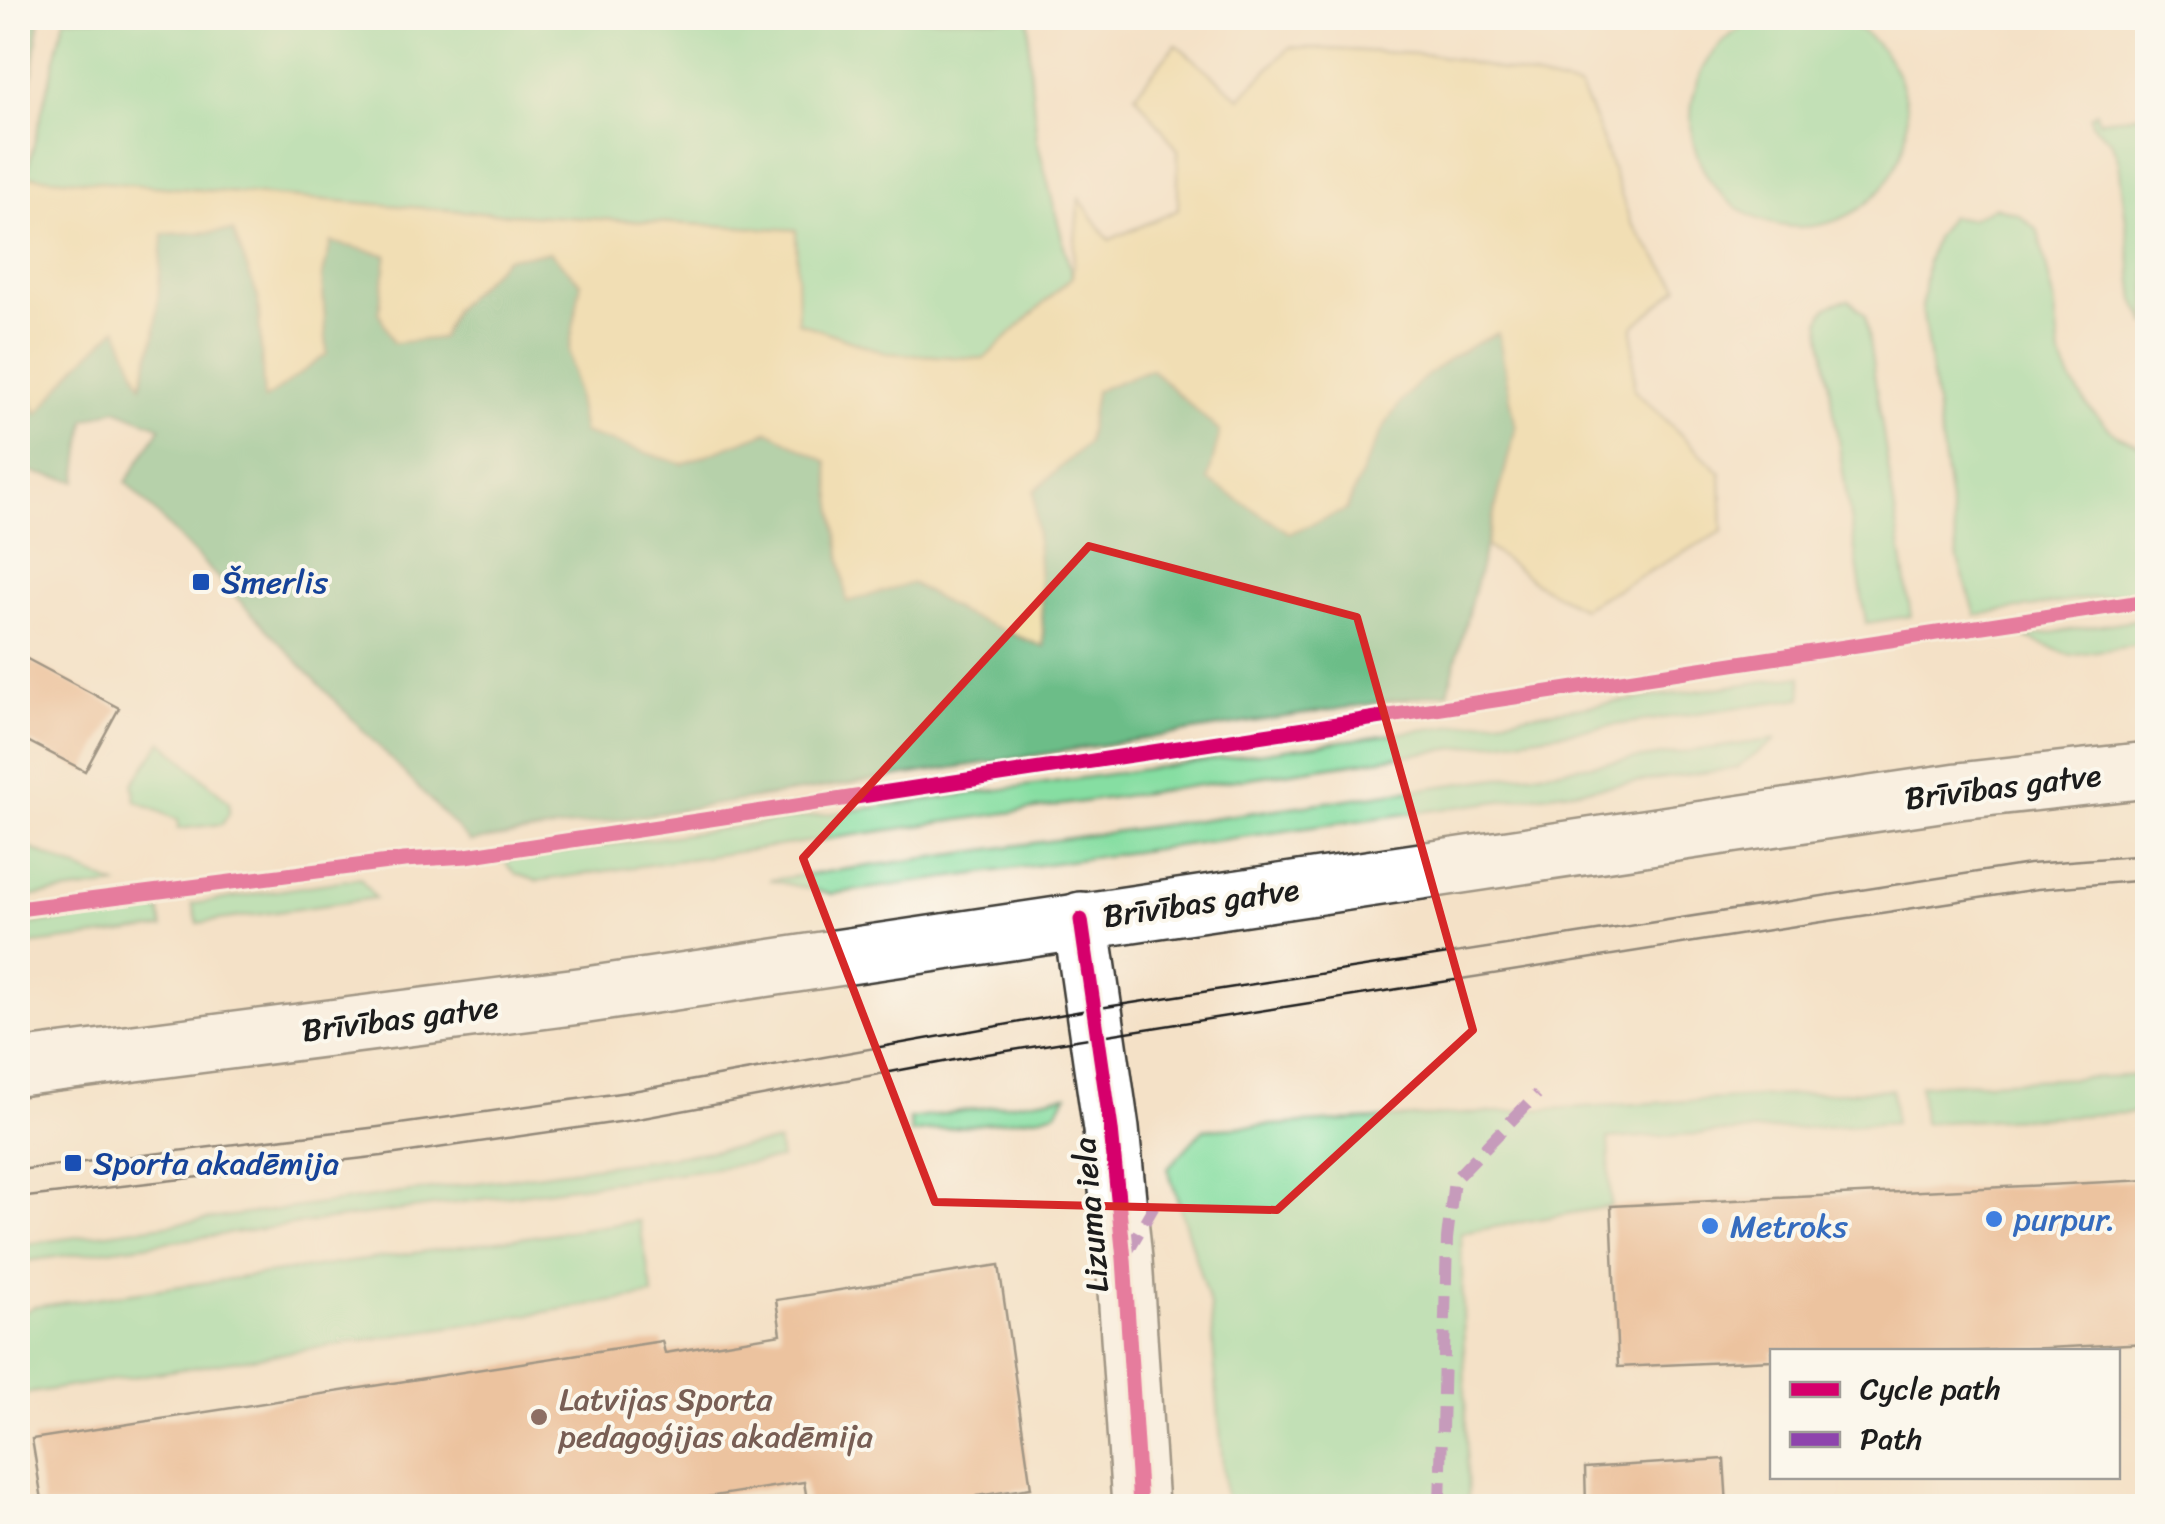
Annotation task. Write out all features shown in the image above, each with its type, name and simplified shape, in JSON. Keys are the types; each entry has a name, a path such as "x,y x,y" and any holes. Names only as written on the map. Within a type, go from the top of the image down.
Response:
{"main road":[{"name":"Brīvības gatve","path":"18,1068 587,995 1907,798 2148,770"},
{"name":"Lizuma iela","path":"1081,920 1111,1129 1124,1258 1140,1506"}],"highlighted area":[{"path":"1089,546 1357,617 1473,1030 1277,1210 935,1202 803,858"}],"green space":[{"path":"1799,11 1840,19 1876,42 1899,78 1907,119 1899,160 1876,196 1840,219 1799,227 1758,219 1722,196 1699,160 1691,119 1699,78 1722,42 1758,19"},
{"path":"18,18 40,18 18,177"},
{"path":"65,18 1029,18 1037,140 1072,277 984,359 886,353 797,322 795,230 474,212 26,176"},
{"path":"2096,112 2099,121 2147,113 2147,325 2135,300 2119,162 2111,141 2092,124 2090,116"},
{"path":"1994,207 2018,214 2038,231 2054,300 2060,356 2073,384 2090,409 2116,435 2147,448 2147,590 1976,615 1958,560 1922,307 1927,261 1935,238 1950,216 1970,219"},
{"path":"233,231 258,297 264,399 327,354 322,277 331,242 387,255 379,312 441,338 453,310 506,258 550,252 582,283 569,351 682,464 769,431 827,462 847,601 911,583 963,614 1044,646 1034,491 1087,443 1095,391 1151,369 1220,432 1346,510 1385,424 1413,386 1449,356 1498,332 1516,427 1448,692 470,842 126,482 161,427 116,409 85,420 77,481 18,470 18,360 37,414 76,367 117,328 142,383 155,335 162,234"},
{"path":"1849,300 1865,315 1911,616 1866,623 1820,321 1830,306"},
{"path":"2147,618 2147,644 2069,655 2024,637"},
{"path":"1801,676 1802,698 537,881 516,874 503,860"},
{"path":"1777,739 1737,768 831,894 769,880"},
{"path":"162,741 229,802 229,814 222,824 178,829 178,820 136,801 133,784"},
{"path":"18,843 116,885 18,898"},
{"path":"360,878 375,898 198,923 192,904"},
{"path":"160,910 163,928 18,946 18,925"},
{"path":"2147,1075 2147,1112 1923,1123 1920,1085"},
{"path":"1892,1089 1895,1123 1608,1139 1611,1206 1461,1233 1468,1506 1226,1506 1210,1306 1168,1168 1204,1129"},
{"path":"1067,1095 1056,1112 1042,1116 911,1133 910,1119"},
{"path":"778,1142 781,1159 18,1262 18,1245"},
{"path":"639,1221 653,1295 23,1394 18,1316 33,1307"}],"sand":[{"path":"1176,44 1240,98 1290,47 1436,55 1580,88 1631,223 1679,287 1633,327 1634,390 1721,473 1723,531 1582,608 1537,584 1486,546 1516,427 1498,333 1466,349 1418,383 1386,424 1346,510 1290,533 1208,480 1220,432 1151,369 1095,391 1087,443 1034,491 1044,647 963,614 912,583 847,602 827,462 769,431 682,464 583,433 569,351 581,283 550,252 506,258 453,310 441,338 393,343 379,312 387,255 331,242 322,278 327,354 264,400 258,297 233,231 163,234 155,335 141,384 117,328 76,367 37,415 18,360 18,212 26,176 474,212 796,230 798,322 886,353 984,359 1072,277 1079,198 1109,240 1178,210 1178,150 1135,94"}],"building":[{"path":"18,654 119,708 85,771 18,736"},
{"path":"2148,1180 2148,1343 2024,1349 1770,1349 1770,1360 1618,1367 1611,1206"},
{"path":"999,1265 1031,1488 977,1496 978,1506 808,1506 804,1482 688,1500 689,1506 43,1506 32,1439 662,1341 665,1353 781,1334 776,1300"},
{"path":"1724,1459 1727,1506 1586,1506 1585,1468"}],"tram line":[{"path":"18,1170 378,1127 627,1092 1093,1009 2029,864 2148,855"},
{"path":"18,1198 382,1156 633,1120 981,1055 1770,930 2038,889 2148,880"}],"marked path":[{"path":"1440,1506 1447,1239 1454,1180 1537,1094"},
{"path":"1126,1254 1154,1206"}],"cycle path":[{"path":"18,909 404,860 466,856 2148,601"},
{"path":"1081,920 1111,1129 1140,1506"}],"place":[{"name":"Šmerlis","path":"201,582"},
{"name":"Sporta akadēmija","path":"73,1163"},
{"name":"purpur.","path":"1994,1219"},
{"name":"Metroks","path":"1710,1226"},
{"name":"Latvijas Sporta pedagoģijas akadēmija","path":"539,1417"}]}
